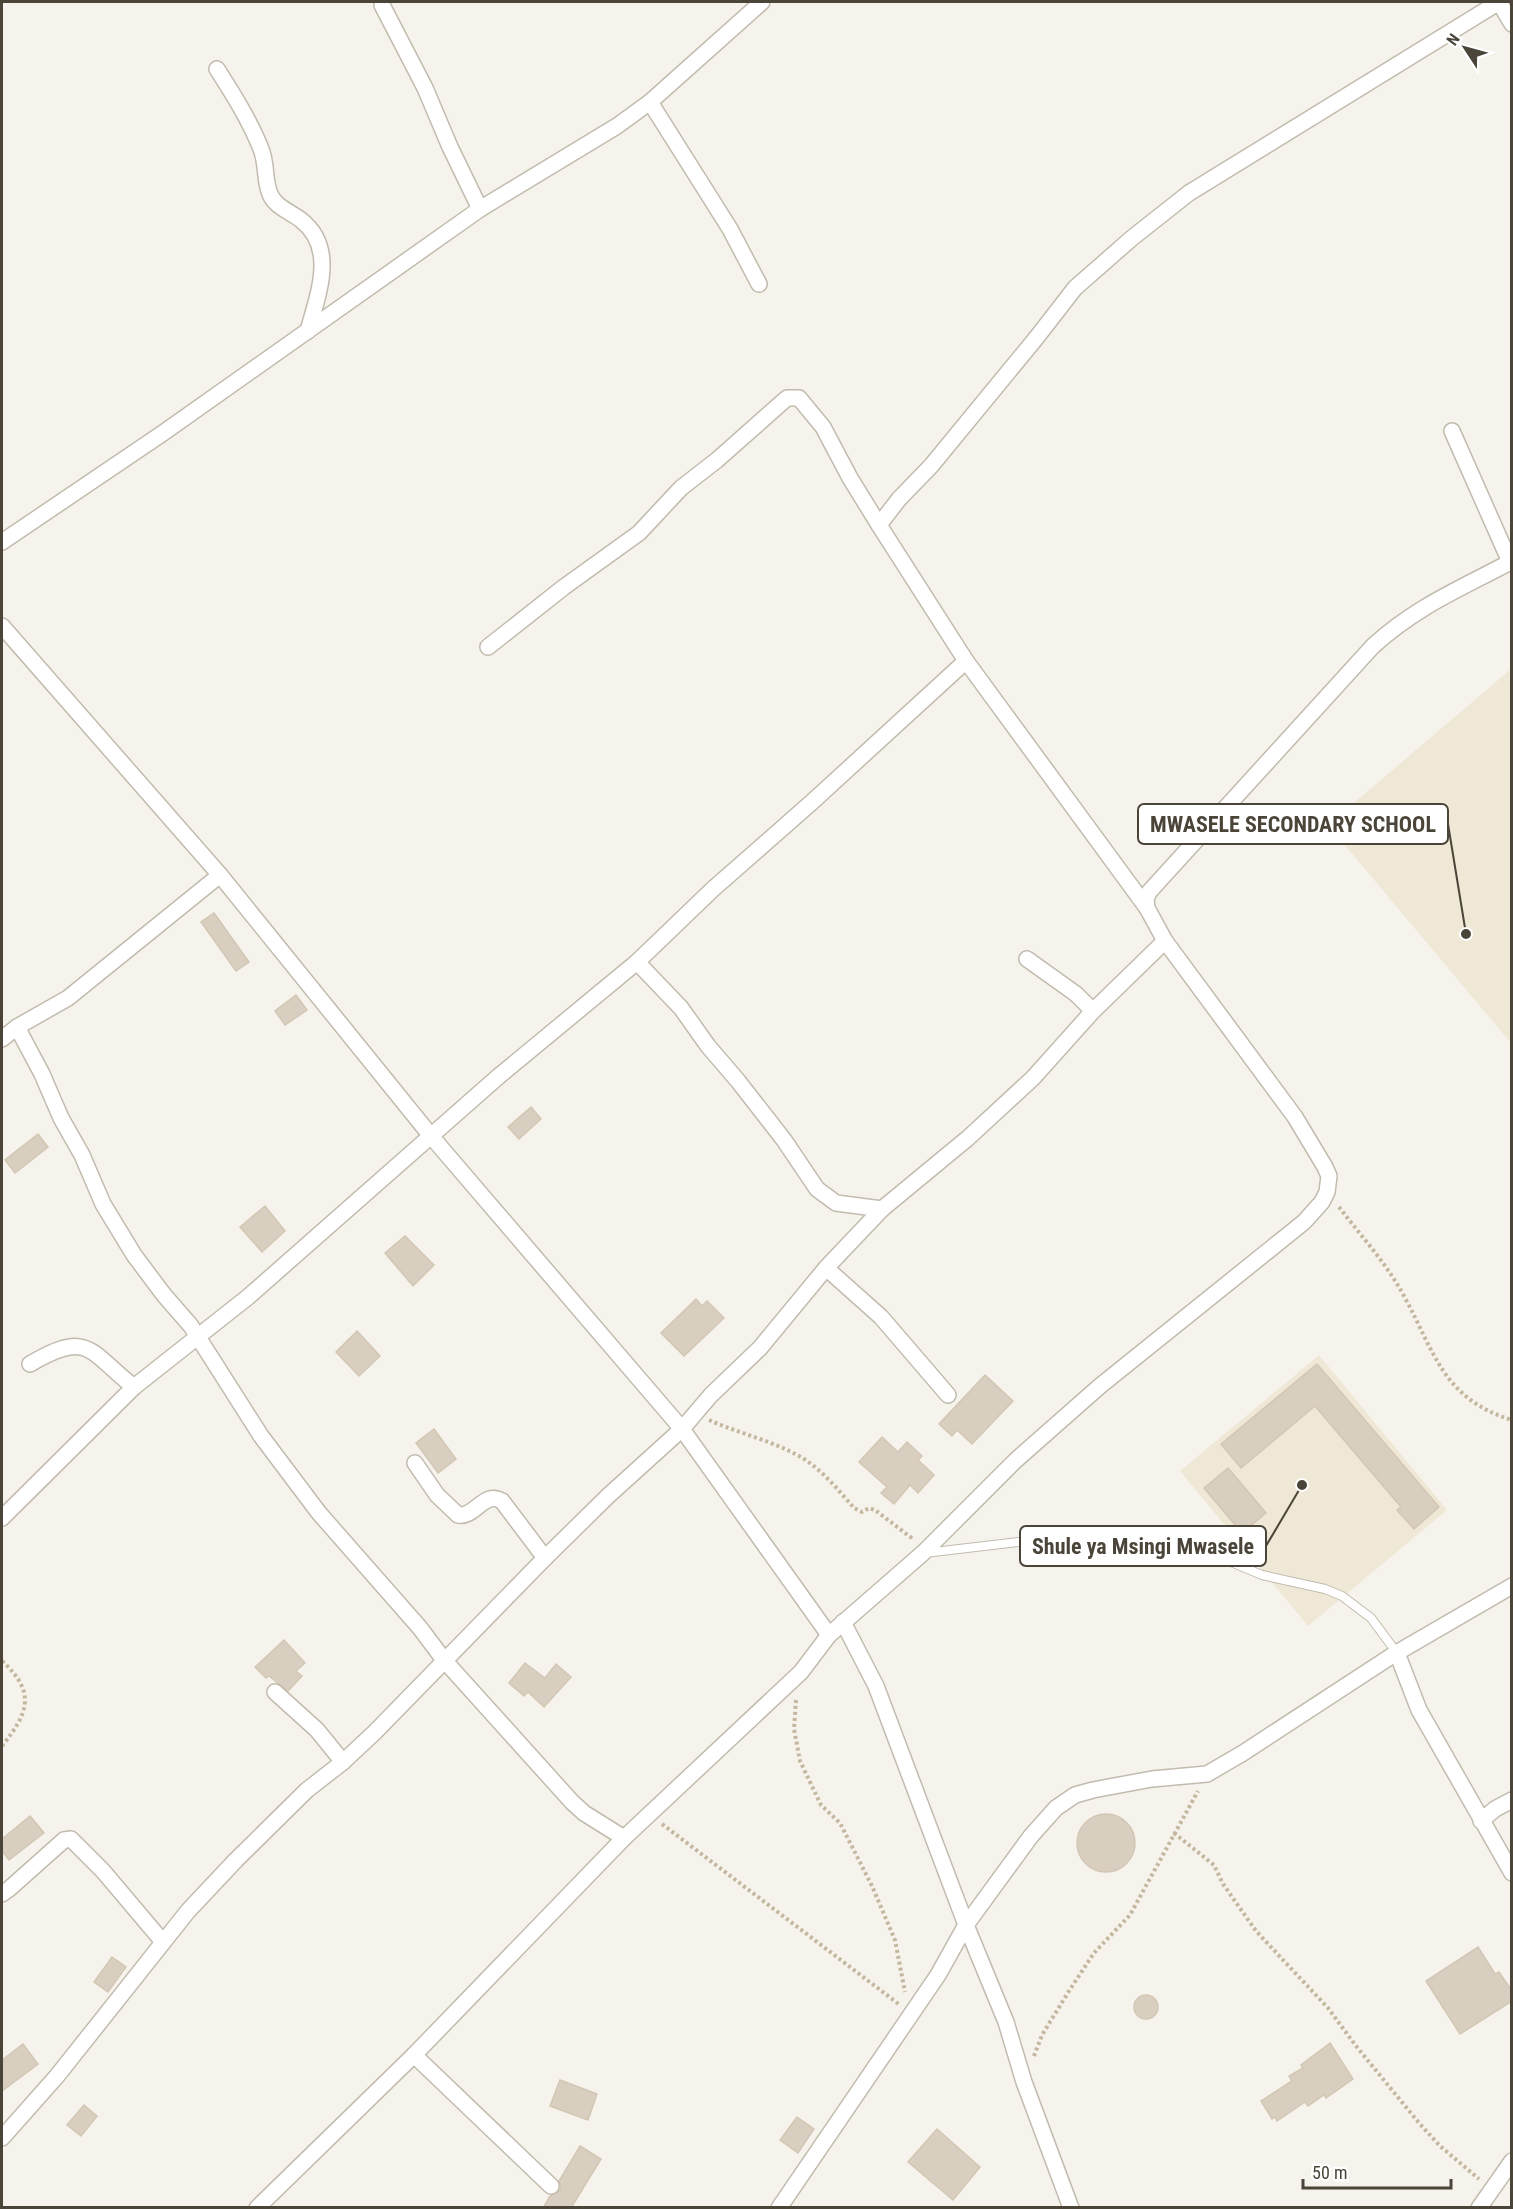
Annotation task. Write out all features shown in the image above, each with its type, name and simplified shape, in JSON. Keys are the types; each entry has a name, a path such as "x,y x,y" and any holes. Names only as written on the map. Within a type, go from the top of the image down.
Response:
{"street":[{"path":"2,542 163,433 480,209 617,126 650,102 762,2"},
{"path":"879,525 1038,337 1075,288 1132,238 1189,193 1499,2 1512,24"},
{"path":"382,5 425,88 480,209"},
{"path":"217,69 234,94 262,151 268,191 272,198 307,224 316,236 321,249 323,273 308,331"},
{"path":"650,102 714,202 759,284"},
{"path":"257,2208 414,2055 624,1838 801,1672 829,1635 924,1552 1032,1446 1100,1386 1304,1222 1328,1192 1329,1176 1295,1117 1165,941 1147,908 966,661 850,478 823,427 799,399 787,398 717,460 681,488 639,533 488,647"},
{"path":"1147,908 1146,899 1149,892 1373,646 1395,626 1430,603 1511,561 1452,431"},
{"path":"2,626 220,875 432,1136 682,1429 829,1635"},
{"path":"2,1518 134,1388 248,1298 499,1076 637,962 713,889 966,661"},
{"path":"2,1039 17,1027 68,998 220,875"},
{"path":"2,2138 57,2076 188,1911 236,1860 307,1790 343,1762 608,1496 682,1429 711,1395 760,1348 826,1268 882,1209 968,1138 1033,1078 1094,1011 1165,941"},
{"path":"1028,958 1076,994 1094,1011"},
{"path":"637,962 681,1008 708,1046 759,1108 817,1189 836,1203 882,1209"},
{"path":"17,1027 42,1074 61,1118 82,1155 103,1204 134,1255 198,1336 261,1436 320,1513 420,1628 444,1660 584,1813 624,1838"},
{"path":"826,1268 880,1317 948,1395"},
{"path":"30,1365 65,1347 84,1348 99,1355 134,1388"},
{"path":"415,1463 437,1495 458,1515 466,1515 490,1498 502,1501 545,1558"},
{"path":"779,2208 938,1975 966,1925 1031,1836 1056,1808 1068,1799 1093,1790 1152,1779 1207,1774 1396,1653 1512,1586"},
{"path":"843,1622 876,1686 966,1925 1006,2022 1024,2082 1071,2208"},
{"path":"1396,1653 1419,1710 1512,1873"},
{"path":"275,1692 317,1730 343,1762"},
{"path":"1481,1821 1512,1800"},
{"path":"2,1894 64,1840 71,1839 104,1871 164,1942"},
{"path":"414,2055 551,2186"},
{"path":"1479,2208 1512,2162"}],"lane":[{"path":"924,1552 1044,1539 1087,1530 1120,1530 1183,1542 1262,1575 1325,1589 1342,1596 1371,1618 1396,1653"}],"path":[{"path":"1328,1192 1375,1253 1404,1296 1446,1376 1473,1403 1512,1420"},
{"path":"695,1414 737,1432 784,1448 806,1460 854,1508 862,1512 869,1508 875,1510 924,1552"},
{"path":"2,1661 14,1672 25,1696 25,1704 22,1718 2,1746"},
{"path":"801,1672 794,1729 800,1761 821,1805 840,1822 872,1886 894,1940 910,2013"},
{"path":"1024,2082 1042,2035 1095,1953 1130,1915 1207,1774"},
{"path":"650,1814 910,2013"},
{"path":"1174,1833 1214,1865 1235,1902 1256,1931 1328,2008 1419,2123 1440,2146 1472,2172 1490,2192"}],"shaded area":[{"path":"1511,669 1511,1043 1328,825"},
{"path":"1319,1355 1447,1510 1308,1626 1180,1471"}],"building":[{"path":"214,913 249,962 236,971 201,922"},
{"path":"296,995 307,1010 285,1025 275,1011"},
{"path":"531,1107 541,1119 519,1139 508,1127"},
{"path":"38,1134 48,1147 15,1173 5,1160"},
{"path":"265,1206 285,1231 262,1252 240,1227"},
{"path":"405,1236 434,1265 413,1286 385,1253"},
{"path":"696,1299 702,1306 707,1301 724,1318 684,1356 661,1333"},
{"path":"357,1331 380,1356 359,1376 336,1352"},
{"path":"1317,1364 1439,1507 1414,1529 1397,1510 1401,1507 1315,1406 1241,1468 1221,1444"},
{"path":"985,1375 1013,1401 972,1444 957,1430 952,1436 939,1424"},
{"path":"434,1429 456,1459 438,1473 416,1443"},
{"path":"882,1437 898,1452 907,1442 922,1456 918,1460 934,1475 918,1493 910,1485 894,1504 881,1493 887,1487 859,1462"},
{"path":"1228,1468 1266,1513 1242,1533 1204,1488"},
{"path":"284,1640 305,1663 296,1671 302,1676 288,1691 269,1676 266,1678 255,1667"},
{"path":"525,1663 545,1678 556,1664 571,1677 544,1707 528,1692 524,1696 509,1683"},
{"path":"1106,1814 1117,1816 1130,1827 1135,1843 1133,1854 1122,1867 1106,1872 1095,1870 1082,1859 1077,1843 1079,1832 1090,1819"},
{"path":"30,1816 44,1833 9,1860 2,1851 2,1839"},
{"path":"1478,1947 1495,1974 1499,1972 1512,1991 1512,2001 1460,2034 1426,1981"},
{"path":"112,1957 126,1967 108,1992 94,1982"},
{"path":"1146,1995 1151,1996 1157,2002 1157,2012 1151,2018 1146,2019 1141,2018 1135,2012 1134,2007 1135,2002 1141,1996"},
{"path":"1330,2043 1353,2079 1326,2098 1324,2095 1308,2106 1305,2102 1277,2121 1275,2117 1272,2119 1261,2101 1292,2081 1289,2076 1303,2068 1301,2065"},
{"path":"23,2044 38,2064 2,2091 2,2060"},
{"path":"560,2080 597,2094 588,2120 550,2106"},
{"path":"84,2105 97,2116 81,2136 67,2125"},
{"path":"797,2117 814,2129 798,2153 780,2140"},
{"path":"937,2129 980,2167 953,2200 908,2162"},
{"path":"580,2146 601,2159 571,2208 543,2208 550,2196 561,2188 559,2181"}],"place":[{"name":"MWASELE SECONDARY SCHOOL","path":"1466,934"},
{"name":"Shule ya Msingi Mwasele","path":"1302,1485"}]}
